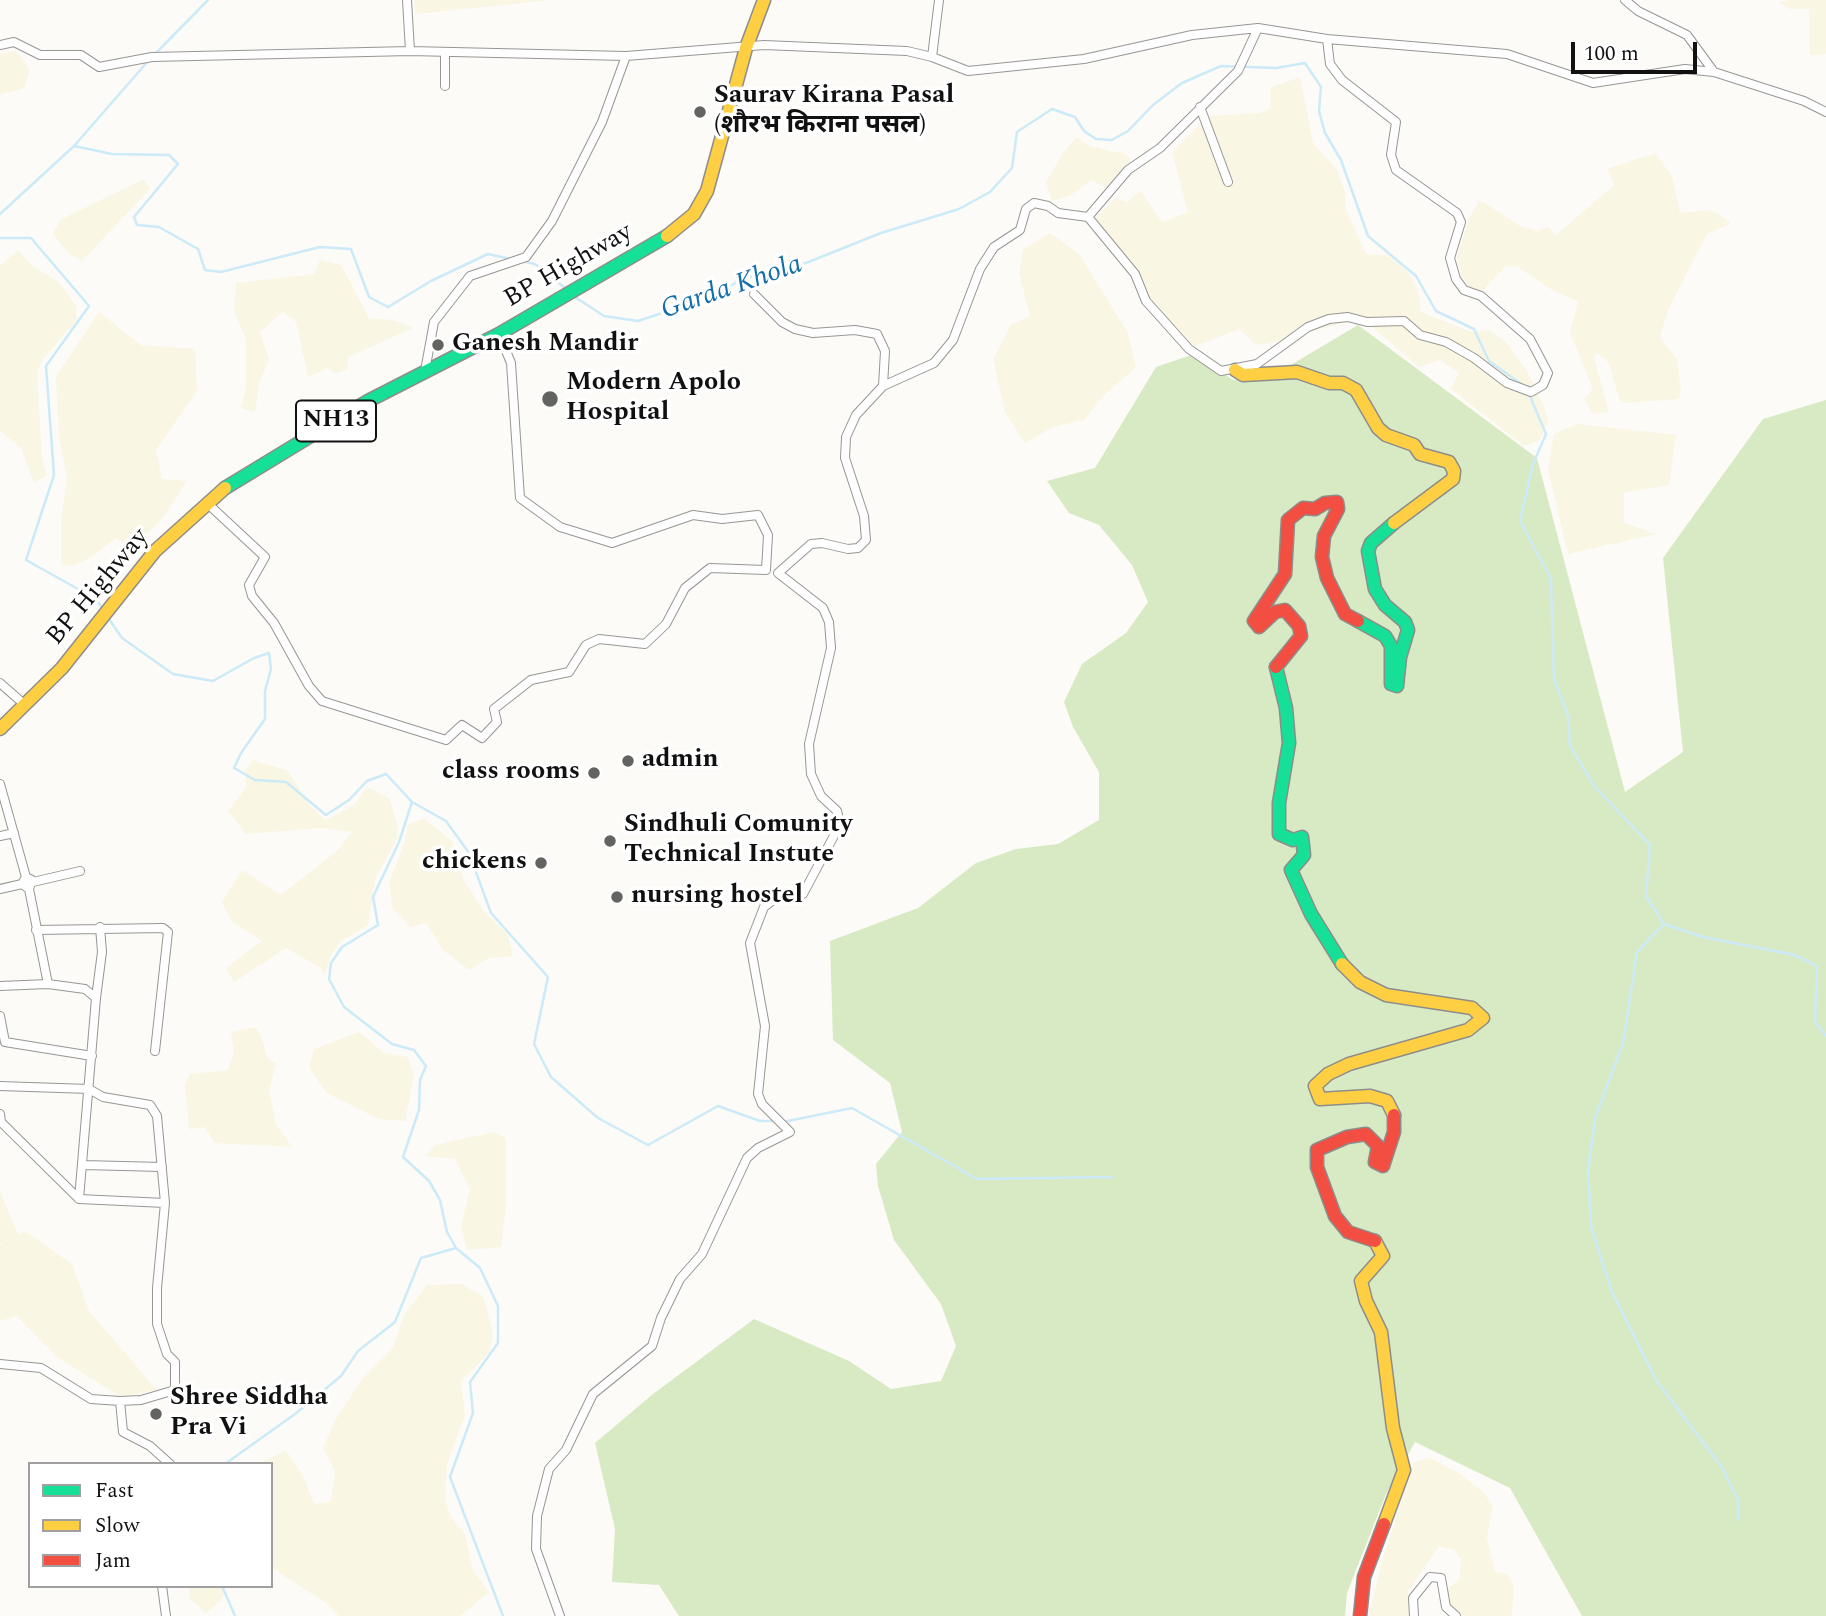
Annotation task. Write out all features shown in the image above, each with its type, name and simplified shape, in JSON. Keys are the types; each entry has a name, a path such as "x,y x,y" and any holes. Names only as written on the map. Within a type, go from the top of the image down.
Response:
{"main road":[{"name":"BP Highway","path":"0,729 83,642 155,551 207,503 251,472 368,401 499,334 677,230 694,214 707,191 746,48 764,0"},
{"path":"1235,370 1243,375 1297,372 1309,374 1319,381 1343,383 1356,390 1378,428 1387,435 1415,445 1420,454 1450,462 1454,471 1452,479 1406,512 1371,543 1368,551 1375,589 1385,606 1405,622 1408,630 1400,657 1397,686 1391,684 1391,646 1385,636 1345,614 1327,578 1322,557 1324,536 1338,509 1337,502 1325,503 1315,509 1303,508 1288,520 1285,574 1254,621 1259,627 1275,612 1285,610 1299,626 1301,636 1281,658 1276,668 1286,708 1289,743 1279,803 1279,834 1293,840 1303,837 1304,855 1292,870 1311,914 1339,961 1360,982 1386,995 1418,1002 1472,1008 1483,1018 1468,1030 1349,1064 1328,1074 1315,1086 1320,1099 1370,1096 1387,1101 1395,1117 1394,1132 1383,1166 1376,1162 1378,1146 1366,1134 1347,1137 1317,1150 1317,1167 1335,1216 1348,1232 1374,1239 1383,1256 1361,1281 1366,1301 1381,1332 1393,1428 1404,1470 1364,1577 1360,1616"}],"street":[{"path":"407,0 410,51"},
{"path":"932,57 939,0"},
{"path":"1625,0 1639,11 1687,35 1714,72"},
{"path":"0,45 14,42 40,55 81,55 99,67 152,57 410,51 626,56 764,45 845,47 907,51 968,71 1084,59 1192,36 1258,28 1326,39 1507,54 1592,83 1685,69 1714,72 1804,101 1826,112"},
{"path":"1088,217 1128,170 1160,148 1238,71 1258,28"},
{"path":"778,573 811,544 822,543 848,550 858,548 866,540 864,516 845,458 846,437 856,415 883,386 933,363 953,340 980,269 994,247 1020,230 1030,205 1048,206 1058,213 1088,217 1136,274 1146,301 1189,349 1221,371 1257,363 1308,327 1329,319 1349,317 1367,322 1404,321 1420,335 1446,342 1522,390 1531,392 1543,385 1548,373 1530,339 1481,296 1465,290 1456,279 1450,258 1461,222 1457,213 1396,170 1391,155 1396,122 1342,80 1330,64 1326,39"},
{"path":"445,52 445,86"},
{"path":"425,371 434,322 470,276 526,257 551,221 603,122 626,56"},
{"path":"1200,107 1228,182"},
{"path":"754,294 782,322 795,329 813,333 855,330 877,334 885,351 883,386"},
{"path":"499,334 511,363 520,498 559,527 612,543 693,515 722,519 758,515 768,535 766,570"},
{"path":"207,503 265,557 249,585 252,596 274,624 309,686 322,701 446,740 462,725 482,738 498,722 494,709 531,680 569,672 586,645 599,639 645,644 666,624 685,588 710,568 766,570 778,573 823,608 829,622 831,648 809,744 811,774 821,796 837,811 837,830 803,894 773,900 764,907 750,943 765,1026 758,1094 762,1104 790,1132 758,1148 747,1158 702,1254 680,1279 661,1318 652,1346 593,1394 566,1450 549,1469 537,1516 536,1549 560,1616"},
{"path":"0,682 25,705"},
{"path":"0,784 27,883 48,984"},
{"path":"0,836 14,833"},
{"path":"0,889 80,871"},
{"path":"36,930 100,927 163,928 169,932 155,1051"},
{"path":"79,1199 102,953 100,927"},
{"path":"0,986 48,984 85,989 96,998"},
{"path":"0,1016 5,1042 92,1056"},
{"path":"0,1086 89,1089 103,1097 150,1105 160,1127 165,1203 156,1288 157,1324 167,1354 175,1362 175,1390 141,1400 91,1399 41,1368 0,1363"},
{"path":"0,1114 1,1122 79,1199 165,1203"},
{"path":"83,1165 162,1167"},
{"path":"120,1401 122,1432 150,1446 168,1462"},
{"path":"1414,1616 1413,1598 1430,1577 1441,1578 1446,1607 1456,1616"},
{"path":"162,1588 166,1616"}],"shaded area":[{"path":"414,0 551,0 416,14"},
{"path":"1826,0 1826,54 1810,55 1809,9 1790,9 1778,2"},
{"path":"16,51 30,70 24,88 0,95 0,54"},
{"path":"1300,77 1313,143 1338,171 1345,192 1346,210 1366,254 1387,255 1408,272 1418,290 1421,312 1471,332 1489,330 1506,342 1527,371 1544,407 1548,421 1540,440 1524,446 1451,389 1459,373 1440,360 1419,367 1372,327 1346,322 1263,345 1254,343 1239,329 1195,346 1151,301 1140,274 1094,220 1116,198 1126,202 1141,191 1162,222 1188,212 1172,152 1209,116 1259,113 1271,108 1270,88"},
{"path":"1076,137 1090,146 1125,154 1131,160 1106,188 1091,180 1071,195 1052,201 1046,182"},
{"path":"1655,153 1672,176 1680,213 1711,210 1731,223 1707,234 1668,310 1660,337 1677,359 1681,391 1679,399 1625,403 1619,399 1609,363 1597,353 1594,358 1609,412 1593,414 1584,399 1593,389 1570,333 1578,301 1552,290 1518,267 1506,266 1482,291 1469,286 1462,276 1457,257 1469,218 1480,200 1520,226 1537,231 1549,227 1555,236 1614,185 1607,169"},
{"path":"144,179 150,189 82,261 68,253 53,234 60,220"},
{"path":"1050,233 1079,254 1128,333 1136,367 1104,395 1084,420 1053,427 1025,443 1005,412 993,359 1011,325 1030,316 1019,273 1023,250"},
{"path":"18,250 32,266 59,282 77,307 76,321 43,359 37,372 42,458 47,475 34,483 21,448 0,431 0,266"},
{"path":"320,260 341,265 369,318 392,320 413,328 348,357 347,370 334,373 328,368 308,377 296,322 283,312 260,332 269,360 260,381 255,412 241,408 246,388 246,340 234,310 236,283 314,274"},
{"path":"99,312 141,345 195,349 197,391 156,450 162,479 187,481 163,518 132,548 115,538 92,557 72,566 61,565 61,521 67,478 59,437 56,377"},
{"path":"1577,424 1676,435 1669,485 1624,493 1624,523 1656,534 1568,554 1548,470 1554,434"},
{"path":"253,760 288,771 308,803 325,820 354,805 367,787 389,798 398,826 397,839 375,879 368,925 341,941 331,955 324,976 321,968 286,948 234,982 226,968 262,941 232,922 222,902 242,870 281,895 338,850 352,832 321,828 246,834 228,811 247,786 244,772"},
{"path":"424,819 452,841 464,881 484,911 508,935 513,956 489,958 469,970 443,950 426,923 411,927 392,908 389,883 405,841 408,824"},
{"path":"255,1027 261,1035 267,1057 276,1064 269,1091 276,1124 292,1147 215,1143 204,1127 189,1129 185,1085 190,1074 228,1070 234,1052 231,1032"},
{"path":"359,1032 384,1053 408,1057 414,1076 405,1121 379,1119 327,1093 309,1068 314,1049"},
{"path":"493,1132 506,1138 506,1206 501,1247 467,1250 461,1225 470,1189 455,1159 425,1156 436,1145"},
{"path":"0,1191 18,1235 25,1231 72,1264 89,1311 157,1390 121,1397 57,1357 17,1316 0,1321 0,1245 3,1243 0,1243"},
{"path":"461,1284 483,1296 493,1334 489,1353 461,1381 465,1415 447,1464 445,1500 451,1517 465,1534 473,1571 489,1592 460,1616 339,1616 326,1603 273,1569 273,1462 262,1462 286,1450 303,1476 314,1504 331,1501 335,1470 323,1448 334,1422 363,1378 392,1349 404,1315 427,1285"},
{"path":"1430,1458 1460,1474 1484,1493 1493,1506 1487,1538 1495,1572 1507,1574 1514,1586 1512,1616 1460,1616 1450,1605 1447,1589 1460,1579 1461,1559 1454,1550 1439,1546 1408,1591 1410,1616 1369,1616 1381,1565 1414,1462"},
{"path":"189,1588 226,1588 221,1600 206,1613 189,1598"}],"green space":[{"path":"1358,325 1537,458 1625,792 1683,752 1663,558 1763,419 1826,400 1826,1616 1582,1616 1510,1488 1415,1442 1386,1494 1347,1593 1345,1616 679,1616 659,1585 612,1582 615,1529 595,1443 653,1394 754,1319 849,1361 891,1389 941,1381 956,1346 941,1304 894,1240 878,1186 876,1164 902,1132 890,1083 833,1040 830,941 918,908 976,863 1016,849 1058,844 1099,820 1099,772 1073,727 1064,702 1082,664 1126,633 1148,602 1132,565 1099,525 1069,513 1047,481 1095,468 1156,367 1194,354 1233,380 1274,375"}],"waterway":[{"path":"154,55 208,0"},
{"path":"0,214 74,146 149,60"},
{"name":"Garda Khola","path":"575,297 604,316 638,321 715,295 742,279 806,263 881,233 959,209 990,192 1012,168 1017,132 1052,109 1075,117 1084,131 1096,139 1112,140 1128,131 1153,105 1182,83 1221,66 1276,68 1305,63 1321,87 1319,111 1325,133 1341,160 1368,236 1416,276 1436,311 1474,329 1489,361 1524,386"},
{"name":"Garda Khola","path":"74,146 112,154 169,155 178,164 134,217 137,225 159,227 198,249 205,270 221,272 320,247 351,249 369,297 388,307 431,281 488,254 511,259"},
{"path":"0,238 31,238 89,306 46,366 54,475 26,560 96,599 102,608"},
{"name":"Garda Khola","path":"521,261 535,264 565,288"},
{"path":"1529,394 1546,434 1533,464 1520,521 1551,579 1554,679 1568,716 1570,746 1595,787 1650,845 1646,896 1664,924 1703,937 1795,955 1817,966 1815,1022 1826,1036"},
{"path":"109,619 122,638 173,674 213,681 254,658 269,653 271,669 265,691 265,719 241,753 234,768 255,780 286,782 326,815 349,800 367,781 386,774 412,802 446,821 469,853 491,913 548,977 534,1044 551,1077 598,1118 648,1145 718,1106 760,1121 777,1121"},
{"path":"228,1462 295,1414 341,1376 358,1351 395,1322 421,1258 456,1248 447,1232 440,1200 429,1181 403,1157 419,1110 420,1080 426,1066 414,1050 392,1044 344,1007 329,979 331,963 342,947 378,925 373,897 399,842 412,802"},
{"path":"1664,924 1637,952 1623,1043 1595,1118 1588,1171 1591,1227 1612,1292 1656,1380 1721,1466 1738,1500 1738,1520"},
{"path":"783,1122 852,1108 977,1179 1113,1177"},
{"path":"456,1248 480,1268 498,1306 498,1343 470,1382 473,1413 450,1477 503,1616"},
{"path":"223,1588 235,1616"}],"traffic: fast":[{"path":"225,488 368,401 499,334 667,236"},
{"path":"1358,621 1385,636 1391,646 1391,684 1397,686 1400,657 1408,630 1405,622 1385,605 1375,589 1368,551 1371,543 1394,523"},
{"path":"1276,667 1286,708 1289,743 1279,803 1279,834 1293,840 1302,837 1304,855 1291,870 1311,914 1342,964"}],"traffic: slow":[{"path":"667,236 694,214 707,191 746,48 764,0"},
{"path":"1235,370 1243,375 1297,372 1329,383 1343,383 1356,390 1378,428 1386,435 1414,445 1420,454 1449,462 1454,471 1453,479 1394,523"},
{"path":"0,729 62,668 155,551 225,488"},
{"path":"1342,964 1360,982 1386,995 1472,1008 1483,1018 1468,1030 1349,1064 1328,1074 1315,1086 1320,1099 1370,1096 1387,1101 1394,1115"},
{"path":"1375,1241 1383,1256 1361,1281 1366,1301 1381,1332 1393,1428 1404,1470 1384,1524"}],"traffic: jam":[{"path":"1276,667 1301,636 1299,626 1285,610 1275,612 1259,627 1254,621 1285,574 1288,520 1303,508 1315,509 1325,503 1337,502 1338,509 1324,536 1322,557 1327,578 1345,614 1358,621"},
{"path":"1375,1241 1348,1232 1335,1216 1317,1167 1317,1150 1347,1137 1366,1134 1378,1146 1375,1162 1383,1166 1394,1132 1394,1115"},
{"path":"1360,1616 1364,1577 1384,1524"}],"place":[{"name":"Saurav Kirana Pasal (शौरभ किराना पसल)","path":"700,112"},
{"name":"Ganesh Mandir","path":"438,345"},
{"name":"Modern Apolo Hospital","path":"550,399"},
{"name":"admin","path":"628,761"},
{"name":"class rooms","path":"594,773"},
{"name":"Sindhuli Comunity Technical Instute","path":"610,841"},
{"name":"chickens","path":"541,863"},
{"name":"nursing hostel","path":"617,897"},
{"name":"Shree Siddha Pra Vi","path":"156,1414"}]}
